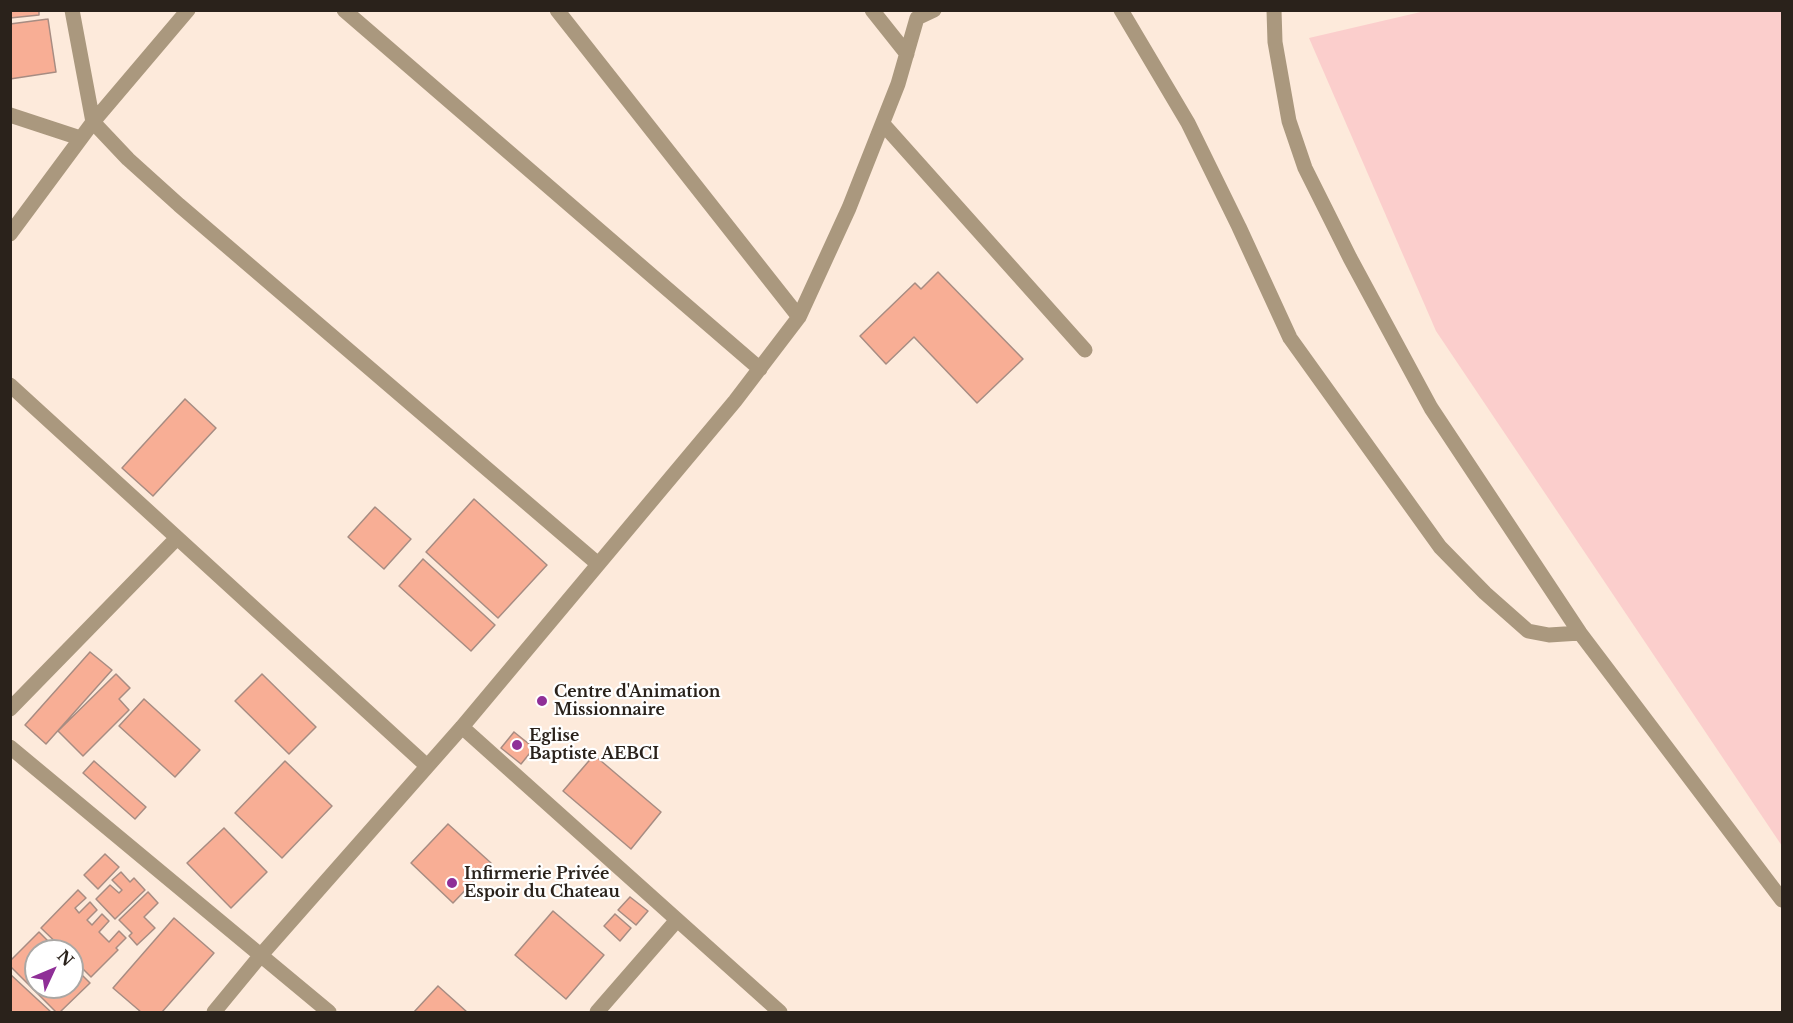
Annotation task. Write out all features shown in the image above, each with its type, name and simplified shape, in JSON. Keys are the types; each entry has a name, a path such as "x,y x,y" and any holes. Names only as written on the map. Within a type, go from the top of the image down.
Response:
{"street":[{"path":"72,10 93,122 128,159 598,564"},
{"path":"10,234 80,138 188,10"},
{"path":"344,10 760,369"},
{"path":"557,10 799,317"},
{"path":"872,10 907,54"},
{"path":"214,1012 261,955 462,727 735,401 799,317 849,208 883,124 898,84 918,14 934,10"},
{"path":"1121,10 1188,123 1290,338 1440,547 1485,593 1528,630 1549,635 1580,633"},
{"path":"1274,10 1275,42 1289,121 1305,168 1355,268 1431,408 1580,633 1782,900"},
{"path":"10,115 80,138"},
{"path":"883,124 1085,350"},
{"path":"10,385 427,766"},
{"path":"10,709 177,538"},
{"path":"462,727 780,1012"},
{"path":"10,747 329,1012"},
{"path":"597,1012 677,920"}],"shaded area":[{"path":"1425,11 1782,11 1782,846 1436,331 1309,38"}],"building":[{"path":"10,10 39,10 39,15 10,18"},
{"path":"48,19 56,72 10,79 10,24"},
{"path":"938,272 1023,359 977,403 914,337 886,364 860,336 915,283 921,289"},
{"path":"185,399 216,428 153,496 122,468"},
{"path":"474,499 547,565 498,618 426,552"},
{"path":"375,507 411,539 384,569 348,537"},
{"path":"423,559 495,625 471,651 399,586"},
{"path":"90,652 112,670 46,744 25,725"},
{"path":"116,674 130,688 119,699 129,710 83,756 58,731"},
{"path":"262,674 316,727 289,754 235,701"},
{"path":"144,699 200,750 175,777 119,726"},
{"path":"514,732 534,748 521,764 501,748"},
{"path":"594,755 661,812 631,849 563,791"},
{"path":"94,761 146,807 135,819 83,773"},
{"path":"285,761 332,806 282,858 235,813"},
{"name":"Infirmerie Privée Espoir du Chateau","path":"448,824 491,863 453,903 411,863"},
{"path":"224,828 267,872 231,908 187,863"},
{"path":"105,854 119,867 98,889 84,875"},
{"path":"121,872 130,882 134,878 145,890 115,919 96,899 110,885 119,893 122,890 112,880"},
{"path":"78,890 86,898 75,908 79,913 90,902 97,910 87,920 92,925 102,914 109,921 99,932 109,942 119,931 126,938 116,948 118,950 91,977 84,970 84,939 52,939 41,928"},
{"path":"148,892 158,903 144,917 155,928 137,945 129,936 132,933 119,920"},
{"path":"630,897 648,911 636,925 618,910"},
{"path":"553,911 604,955 566,999 515,955"},
{"path":"615,914 631,928 620,941 604,926"},
{"path":"174,918 214,953 162,1012 141,1012 113,988"},
{"path":"39,932 46,939 32,939"},
{"path":"24,947 24,980 10,966 10,961"},
{"path":"10,974 24,987 24,999 37,999 51,1012 10,1012"},
{"path":"84,977 90,983 84,989"},
{"path":"438,986 467,1012 414,1012"},
{"path":"43,999 73,999 60,1012 56,1012"}],"place":[{"name":"Centre d'Animation Missionnaire","path":"542,701"},
{"name":"Eglise Baptiste AEBCI","path":"517,745"},
{"name":"Infirmerie Privée Espoir du Chateau","path":"452,883"}]}
